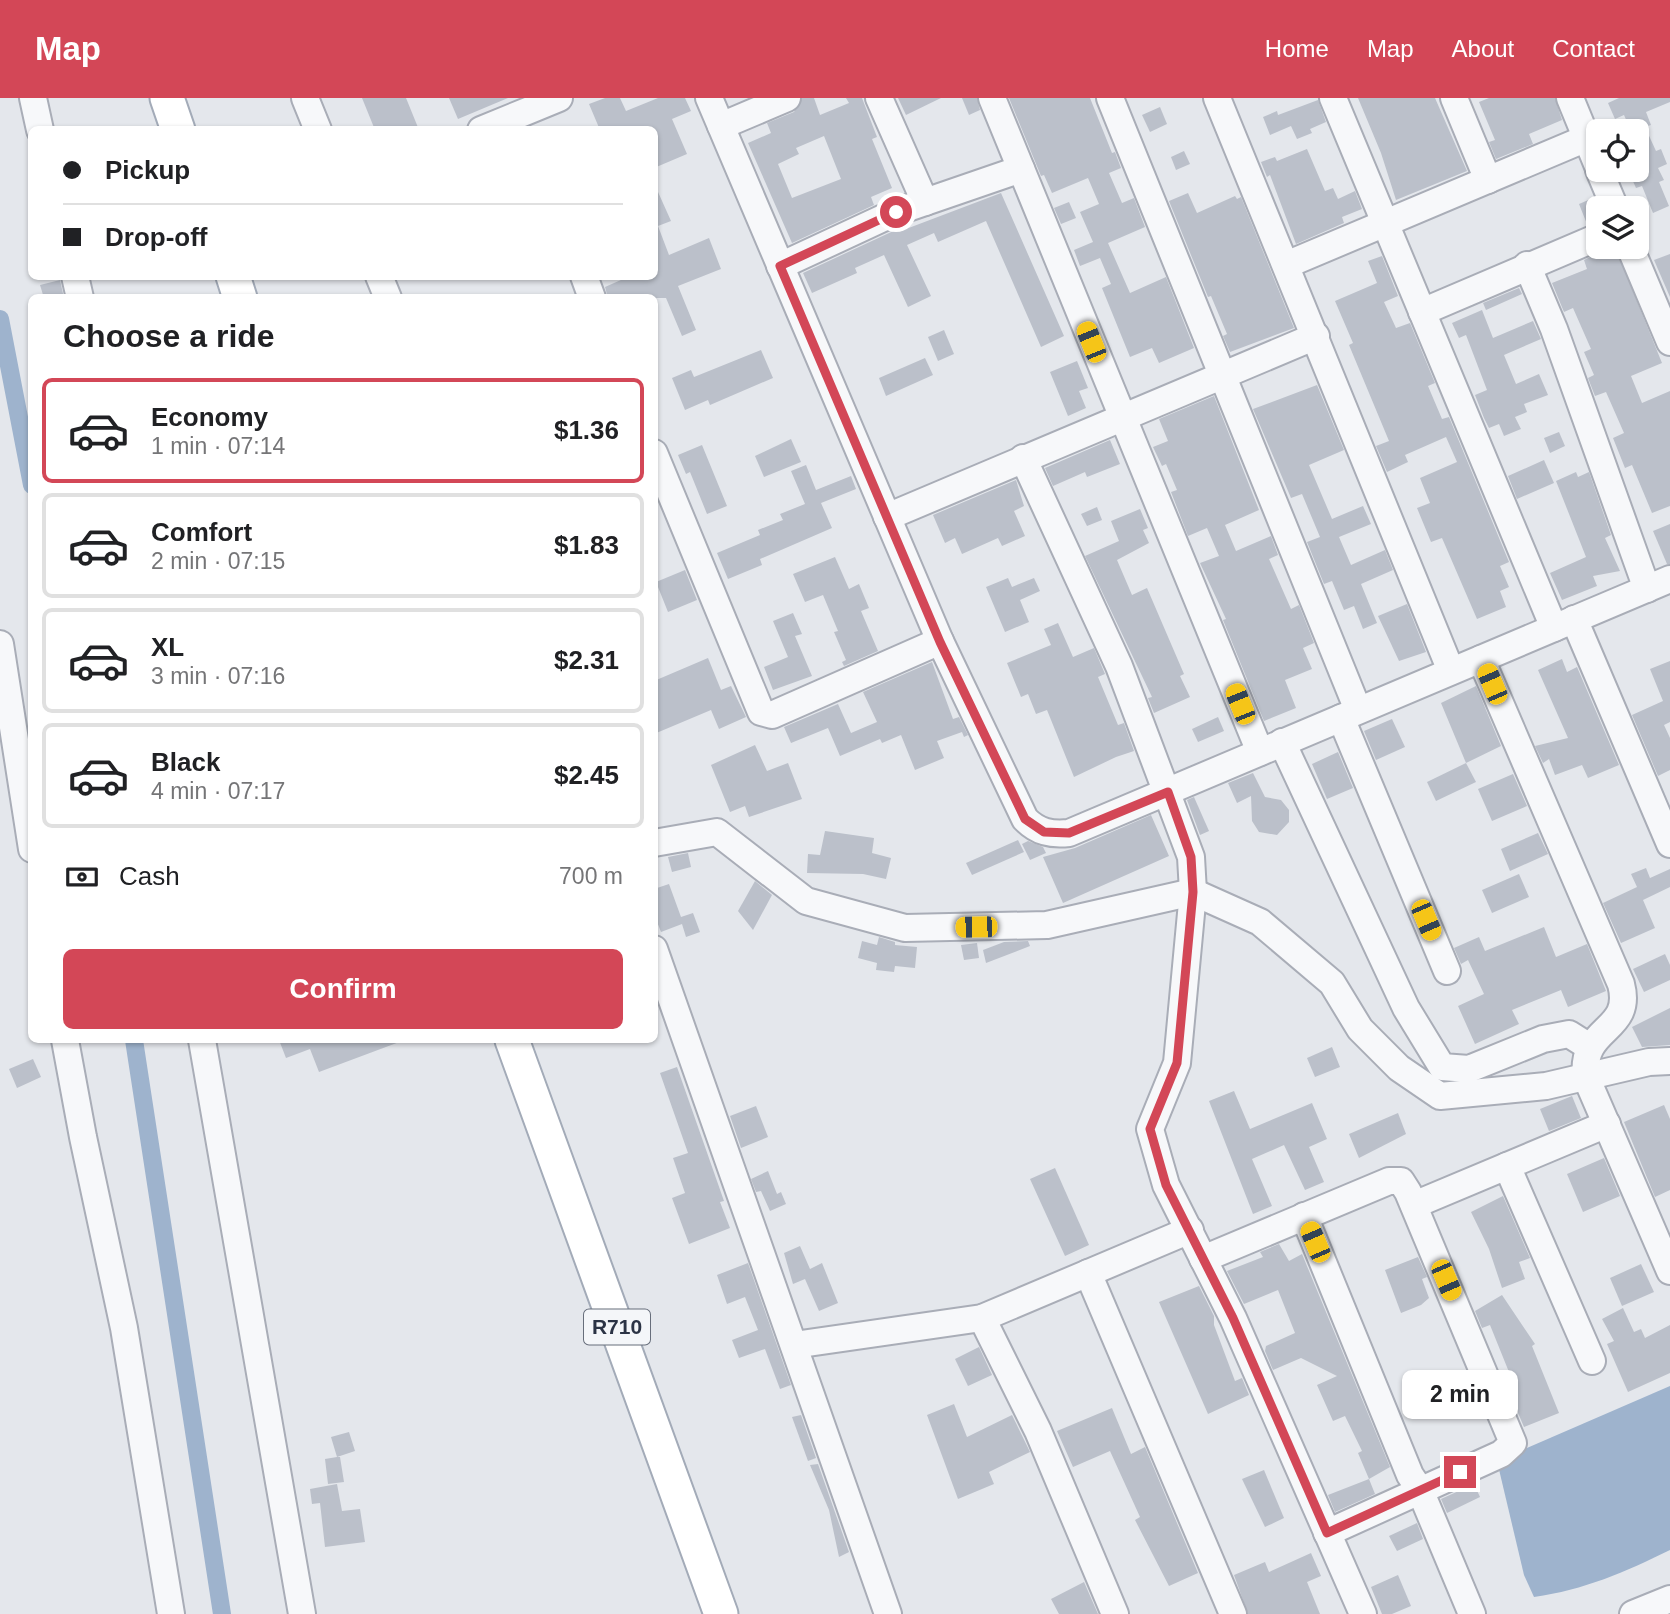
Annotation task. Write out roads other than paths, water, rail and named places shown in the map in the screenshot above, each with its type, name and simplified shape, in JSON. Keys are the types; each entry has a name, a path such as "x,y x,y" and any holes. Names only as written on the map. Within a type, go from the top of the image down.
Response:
{"main road":[{"path":"167,98 177,126"},
{"name":"R710","path":"513,1043 721,1614"}],"street":[{"path":"33,98 39,126"},
{"path":"304,98 316,126"},
{"path":"490,126 559,98"},
{"path":"709,98 940,642 1025,819 1032,827 1055,834 1069,833 1168,792 1658,584 1527,265"},
{"path":"721,126 788,98"},
{"path":"879,98 925,202"},
{"path":"992,98 1122,417 1271,747 1406,1008 1442,1067 1469,1069 1544,1039 1569,1034 1588,1046"},
{"path":"1110,98 1221,375 1447,971"},
{"path":"1217,98 1451,671"},
{"path":"1333,98 1422,312 1564,624 1670,844"},
{"path":"1454,98 1488,180"},
{"path":"1570,98 1586,136"},
{"path":"1286,265 1586,138"},
{"path":"780,266 925,202 1021,169"},
{"path":"1422,312 1586,242"},
{"path":"1635,259 1670,342"},
{"path":"887,517 1316,336"},
{"path":"1023,458 1119,666 1189,848 1193,892 1177,1063 1150,1129 1166,1185 1233,1318 1363,1614"},
{"path":"658,463 761,712 772,715 940,642"},
{"path":"0,644 10,783 28,837"},
{"path":"1481,659 1622,988 1625,1002 1619,1018 1588,1046 1584,1062 1586,1077 1670,1271"},
{"path":"658,842 717,832 806,901 905,928 1047,925 1193,892 1260,922 1332,983 1360,1029 1399,1068 1440,1097 1546,1086 1649,1062 1670,1061"},
{"path":"658,960 888,1614"},
{"path":"66,1043 124,1328 171,1614"},
{"path":"203,1043 302,1614"},
{"path":"1414,1205 1606,1124"},
{"path":"1507,1166 1592,1361"},
{"path":"1203,1259 1389,1181 1401,1181 1414,1205 1513,1443 1501,1454 1327,1533"},
{"path":"1304,1216 1410,1475 1420,1490 1472,1614"},
{"path":"794,1345 982,1318 1190,1230"},
{"path":"1088,1273 1233,1614"},
{"path":"982,1318 1038,1431 1115,1614"},
{"path":"1633,1614 1670,1599"}],"water":[{"path":"1670,1386 1670,1550 1604,1579 1570,1590 1534,1597 1524,1575 1497,1461"}],"waterway":[{"path":"0,319 28,464"},
{"path":"134,1043 222,1614"}]}
